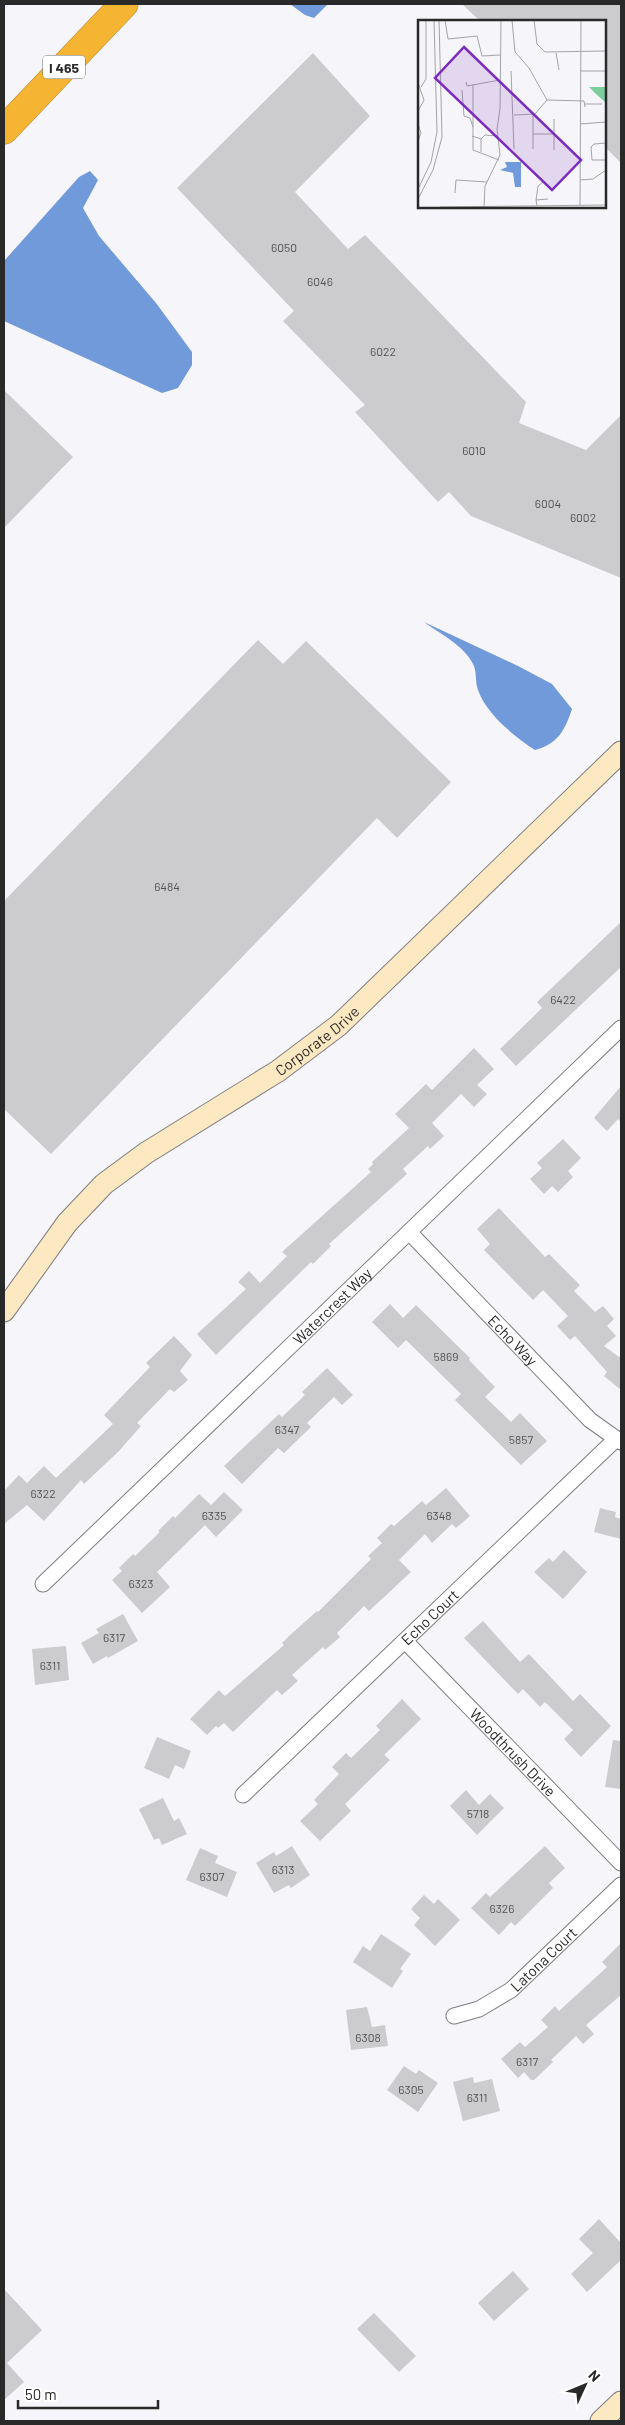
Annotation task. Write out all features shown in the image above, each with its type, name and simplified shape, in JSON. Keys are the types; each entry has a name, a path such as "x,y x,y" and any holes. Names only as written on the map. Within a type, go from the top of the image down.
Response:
{"highway":[{"name":"I 465","path":"4,130 124,4"}],"street":[{"name":"Corporate Drive","path":"4,1311 67,1223 104,1184 146,1153 278,1071 339,1025 621,752"},
{"name":"Watercrest Way","path":"43,1584 621,1028"},
{"name":"Echo Way","path":"410,1232 590,1420 618,1440"},
{"name":"Echo Court","path":"243,1795 618,1440"},
{"name":"Woodthrush Drive","path":"405,1641 621,1863"},
{"name":"Latona Court","path":"454,2016 479,2009 511,1990 621,1885"},
{"path":"601,2421 621,2402"}],"water":[{"path":"290,4 328,4 314,18 305,15"},
{"path":"90,171 98,180 83,208 99,236 156,303 192,352 192,365 178,388 162,393 4,321 4,261 79,177"},
{"path":"424,622 552,684 572,709 560,735 550,744 535,750 510,731 494,716 482,699 477,687 476,673 469,657 444,635"}],"building":[{"path":"462,4 621,4 621,163 605,147 605,20 479,20"},
{"path":"313,53 370,116 295,192 348,249 365,235 526,402 519,423 586,450 621,415 621,578 471,516 449,492 438,502 355,412 365,405 283,321 294,311 177,188"},
{"path":"4,390 73,457 4,528"},
{"path":"258,640 283,664 306,641 451,782 397,838 377,818 51,1154 4,1109 4,901"},
{"path":"621,922 621,967 516,1066 500,1049 542,1008 537,1002"},
{"path":"474,1048 494,1069 477,1085 487,1094 474,1107 461,1094 432,1123 444,1136 430,1149 428,1146 403,1169 407,1174 329,1244 331,1246 313,1264 311,1262 216,1355 197,1334 246,1289 238,1282 249,1271 260,1283 287,1256 282,1252 371,1172 368,1169 373,1164 372,1162 409,1128 395,1114 426,1084 432,1090"},
{"path":"621,1086 621,1122 618,1119 607,1131 594,1118"},
{"path":"563,1139 581,1158 568,1171 573,1177 558,1192 552,1186 544,1194 530,1179 542,1168 537,1163"},
{"path":"499,1208 545,1257 549,1254 580,1285 574,1291 595,1312 603,1306 614,1319 607,1326 616,1336 604,1346 619,1357 621,1354 621,1390 604,1376 607,1372 575,1336 570,1340 557,1326 568,1316 543,1290 533,1300 484,1250 490,1244 477,1229"},
{"path":"390,1304 403,1318 416,1305 470,1358 469,1360 495,1387 485,1397 511,1422 520,1413 547,1441 521,1465 455,1400 461,1394 406,1340 398,1348 372,1322"},
{"path":"174,1336 192,1355 180,1371 188,1380 174,1392 170,1389 137,1423 141,1426 119,1451 84,1484 81,1480 44,1521 27,1505 4,1524 4,1491 19,1475 27,1483 44,1466 56,1478 113,1424 104,1415 150,1367 146,1363"},
{"path":"327,1368 353,1395 342,1405 334,1397 307,1423 311,1427 284,1453 278,1448 242,1484 224,1466 279,1414 282,1417 305,1395 302,1392"},
{"path":"446,1488 470,1516 456,1528 452,1524 432,1543 425,1534 399,1560 411,1572 369,1611 364,1606 337,1633 340,1637 325,1650 323,1647 292,1675 298,1681 282,1695 277,1690 233,1732 224,1723 218,1728 216,1726 207,1735 190,1719 219,1690 225,1696 284,1645 282,1643 289,1636 318,1612 371,1559 368,1556 382,1543 377,1538 391,1524 394,1526 422,1501 426,1505"},
{"path":"224,1492 243,1510 216,1537 205,1525 157,1572 170,1587 142,1613 112,1580 122,1571 119,1568 133,1554 135,1556 160,1532 158,1531 173,1516 175,1518 199,1494 211,1505"},
{"path":"600,1508 616,1512 615,1517 621,1519 621,1539 594,1532"},
{"path":"564,1550 587,1572 563,1599 534,1572 549,1558 553,1562"},
{"path":"123,1614 138,1641 93,1664 81,1643 99,1633 96,1629"},
{"path":"483,1621 520,1662 529,1654 573,1701 580,1694 611,1726 581,1757 564,1739 573,1730 545,1702 540,1707 523,1689 518,1694 464,1638"},
{"path":"66,1646 69,1680 35,1685 32,1649"},
{"path":"402,1699 421,1719 384,1755 390,1760 345,1804 351,1811 320,1841 300,1821 318,1804 314,1800 339,1774 332,1767 346,1753 351,1758 380,1730 376,1726"},
{"path":"157,1737 191,1751 184,1769 175,1765 169,1779 144,1768"},
{"path":"613,1740 621,1741 621,1789 605,1787"},
{"path":"466,1790 479,1805 490,1794 504,1808 477,1835 450,1806"},
{"path":"163,1798 174,1821 179,1818 187,1834 162,1845 159,1838 154,1840 139,1809"},
{"path":"292,1846 310,1875 291,1888 289,1885 274,1893 256,1863 274,1852 276,1856"},
{"path":"545,1846 565,1868 549,1883 553,1888 515,1926 511,1922 499,1935 471,1908 486,1893 490,1897"},
{"path":"200,1848 218,1856 215,1863 237,1872 227,1897 186,1880"},
{"path":"424,1895 434,1904 438,1899 460,1920 435,1946 414,1925 420,1918 411,1909"},
{"path":"381,1934 411,1954 400,1969 403,1971 392,1988 353,1962 363,1946 370,1951"},
{"path":"621,1943 621,1995 586,2025 594,2034 583,2044 576,2036 551,2060 553,2062 534,2080 531,2080 524,2072 518,2078 501,2059 520,2042 525,2047 548,2027 541,2020 555,2006 559,2011 607,1967 602,1962"},
{"path":"367,2007 372,2027 385,2025 388,2046 351,2050 346,2010"},
{"path":"404,2066 416,2074 419,2070 438,2083 418,2112 387,2090"},
{"path":"473,2077 474,2083 492,2079 500,2111 463,2121 453,2082"},
{"path":"599,2219 621,2243 621,2260 587,2292 571,2274 593,2253 579,2239"},
{"path":"513,2271 529,2289 494,2321 478,2303"},
{"path":"4,2289 42,2330 7,2363 24,2382 4,2400"},
{"path":"374,2313 416,2356 399,2372 357,2329"}]}
